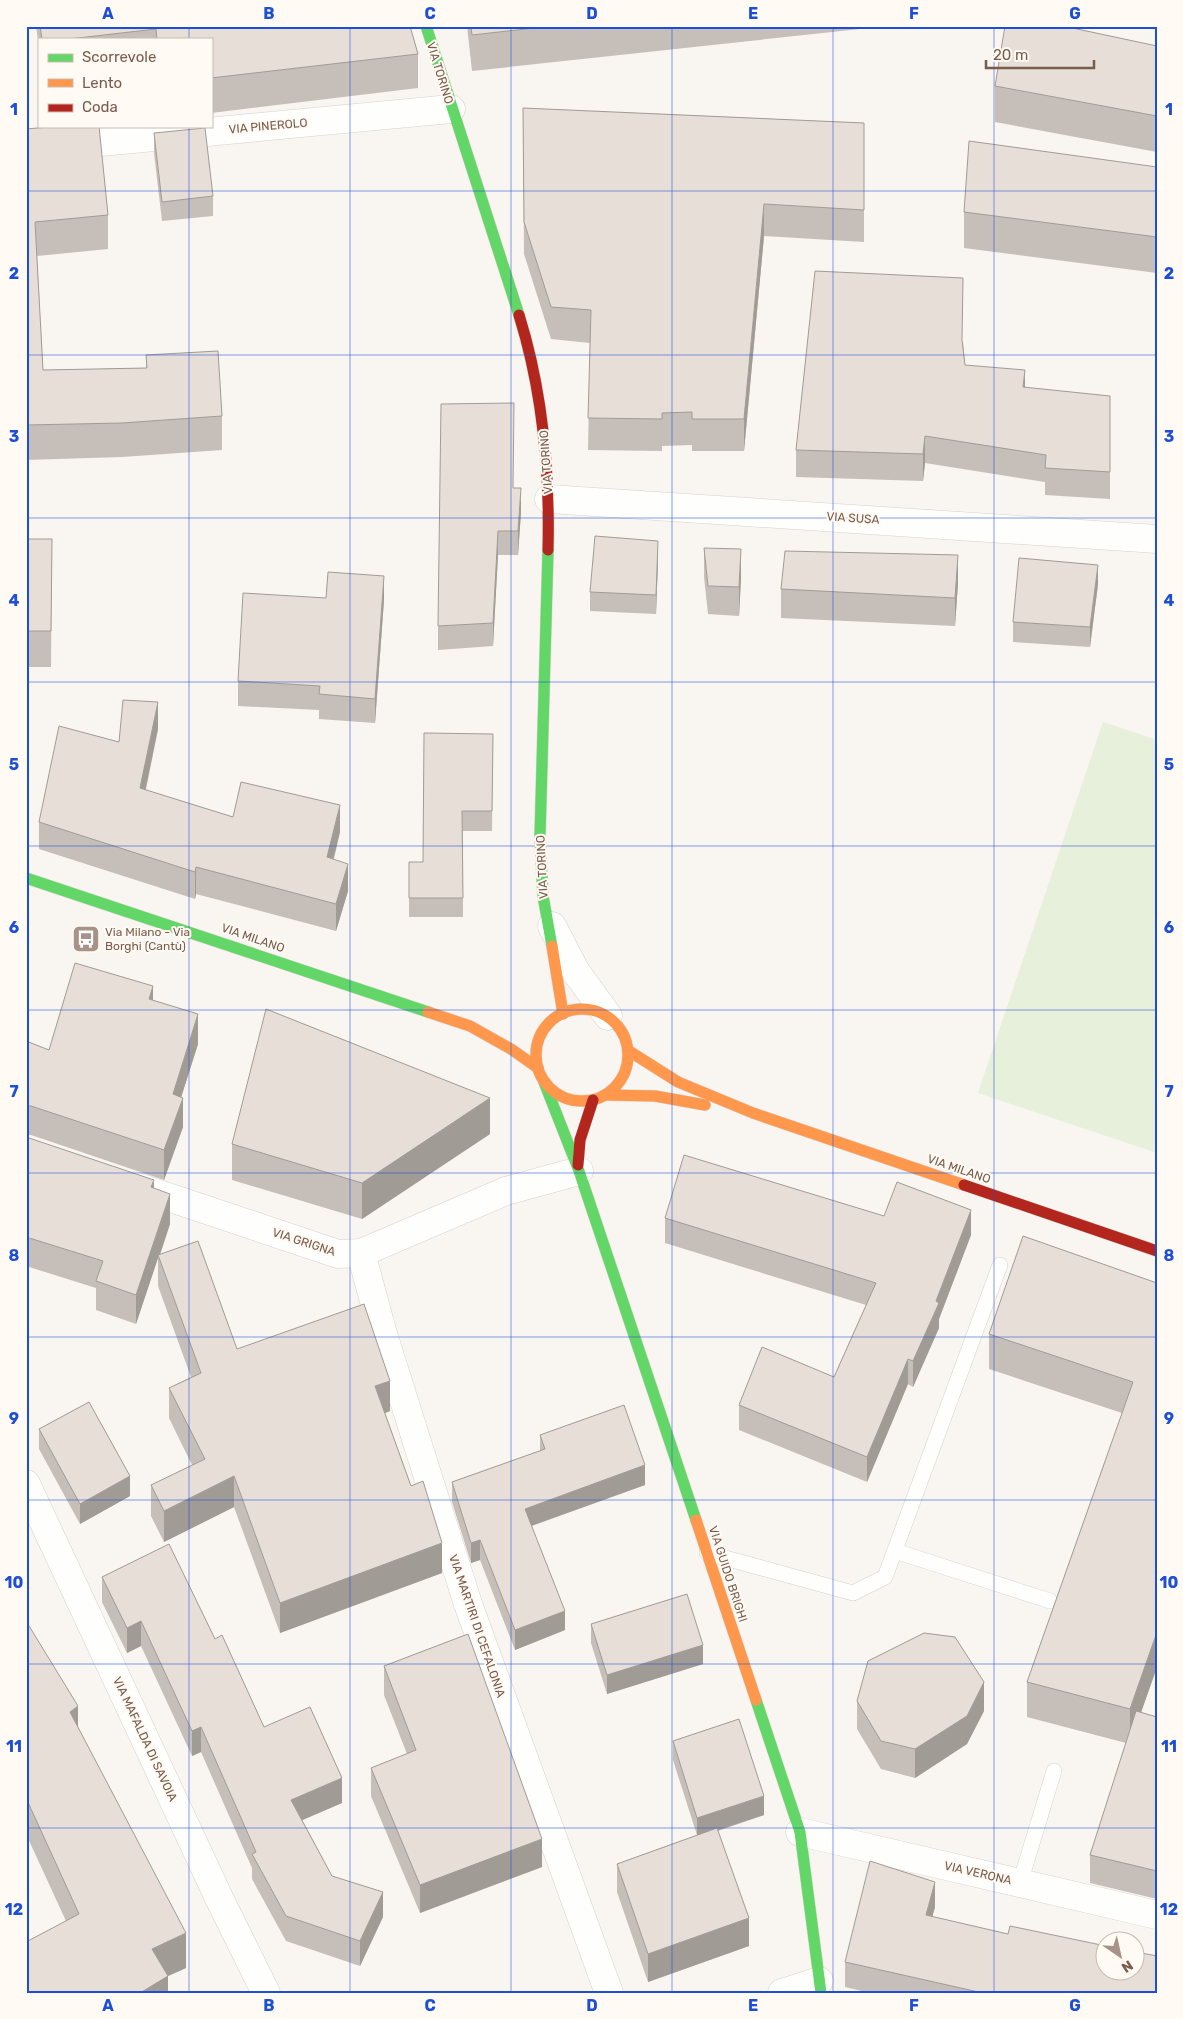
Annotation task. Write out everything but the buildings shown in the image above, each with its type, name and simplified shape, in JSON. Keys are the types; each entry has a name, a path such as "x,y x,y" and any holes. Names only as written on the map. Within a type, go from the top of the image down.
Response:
{"street":[{"name":"VIA TORINO","path":"426,26 450,109 530,350 543,417 549,499 540,836 541,878 546,915 562,993 563,1014"},
{"name":"VIA PINEROLO","path":"26,149 450,109"},
{"name":"VIA SUSA","path":"549,499 1157,539"},
{"name":"VIA MILANO","path":"26,878 470,1026 511,1049 538,1068"},
{"name":"VIA TORINO","path":"546,915 576,972 608,1016"},
{"path":"574,1009 594,1010 608,1016 625,1037 629,1051 627,1067 621,1080 605,1095 592,1100 581,1101 566,1098 554,1092 544,1082 538,1068 536,1056 538,1040 546,1027 554,1018 574,1009"},
{"name":"VIA MILANO","path":"470,1026 502,1029"},
{"path":"532,1029 546,1027"},
{"name":"VIA MILANO","path":"629,1051 678,1082 753,1113 1157,1251"},
{"name":"VIA GUIDO BRIGHI","path":"544,1082 579,1171 800,1832 820,1987"},
{"name":"VIA MILANO","path":"605,1095 655,1096 753,1113"},
{"name":"VIA GUIDO BRIGHI","path":"579,1171 577,1155 580,1136 592,1100"},
{"name":"VIA GRIGNA","path":"111,1178 338,1254 361,1253 506,1191 579,1171"},
{"name":"VIA MARTIRI DI CEFALONIA","path":"361,1253 383,1334 468,1604 609,1993"},
{"name":"VIA MAFALDA DI SAVOIA","path":"26,1484 212,1882 268,1992"},
{"name":"VIA VERONA","path":"800,1832 1157,1915"},
{"path":"782,1993 820,1987"}],"lane":[{"path":"707,1554 853,1593 885,1577 1000,1265"},
{"path":"895,1551 1050,1601"},
{"path":"1020,1883 1054,1771"}],"green space":[{"path":"1103,722 1157,740 1157,1153 978,1093"}],"traffic: fast":[{"path":"426,26 519,315"},
{"path":"548,550 540,836 543,896 552,946"},
{"path":"26,878 428,1012"},
{"path":"544,1082 579,1171 696,1520"},
{"path":"756,1700 800,1832 821,1993"}],"traffic: slow":[{"path":"552,946 563,1014"},
{"path":"582,1009 600,1013 614,1023 624,1037 628,1055 624,1073 614,1087 600,1097 582,1101 564,1097 550,1087 540,1073 536,1055 540,1037 550,1023 564,1013 582,1009"},
{"path":"428,1012 470,1026 511,1049 538,1068"},
{"path":"629,1051 678,1082 753,1113 964,1185"},
{"path":"605,1095 655,1096 705,1105"},
{"path":"696,1520 756,1700"}],"traffic: jam":[{"path":"519,315 534,373 543,431 548,490 548,550"},
{"path":"578,1165 580,1140 593,1100"},
{"path":"964,1185 1157,1251"}],"place":[{"name":"Via Milano - Via Borghi (Cantù)","path":"86,939"}]}
